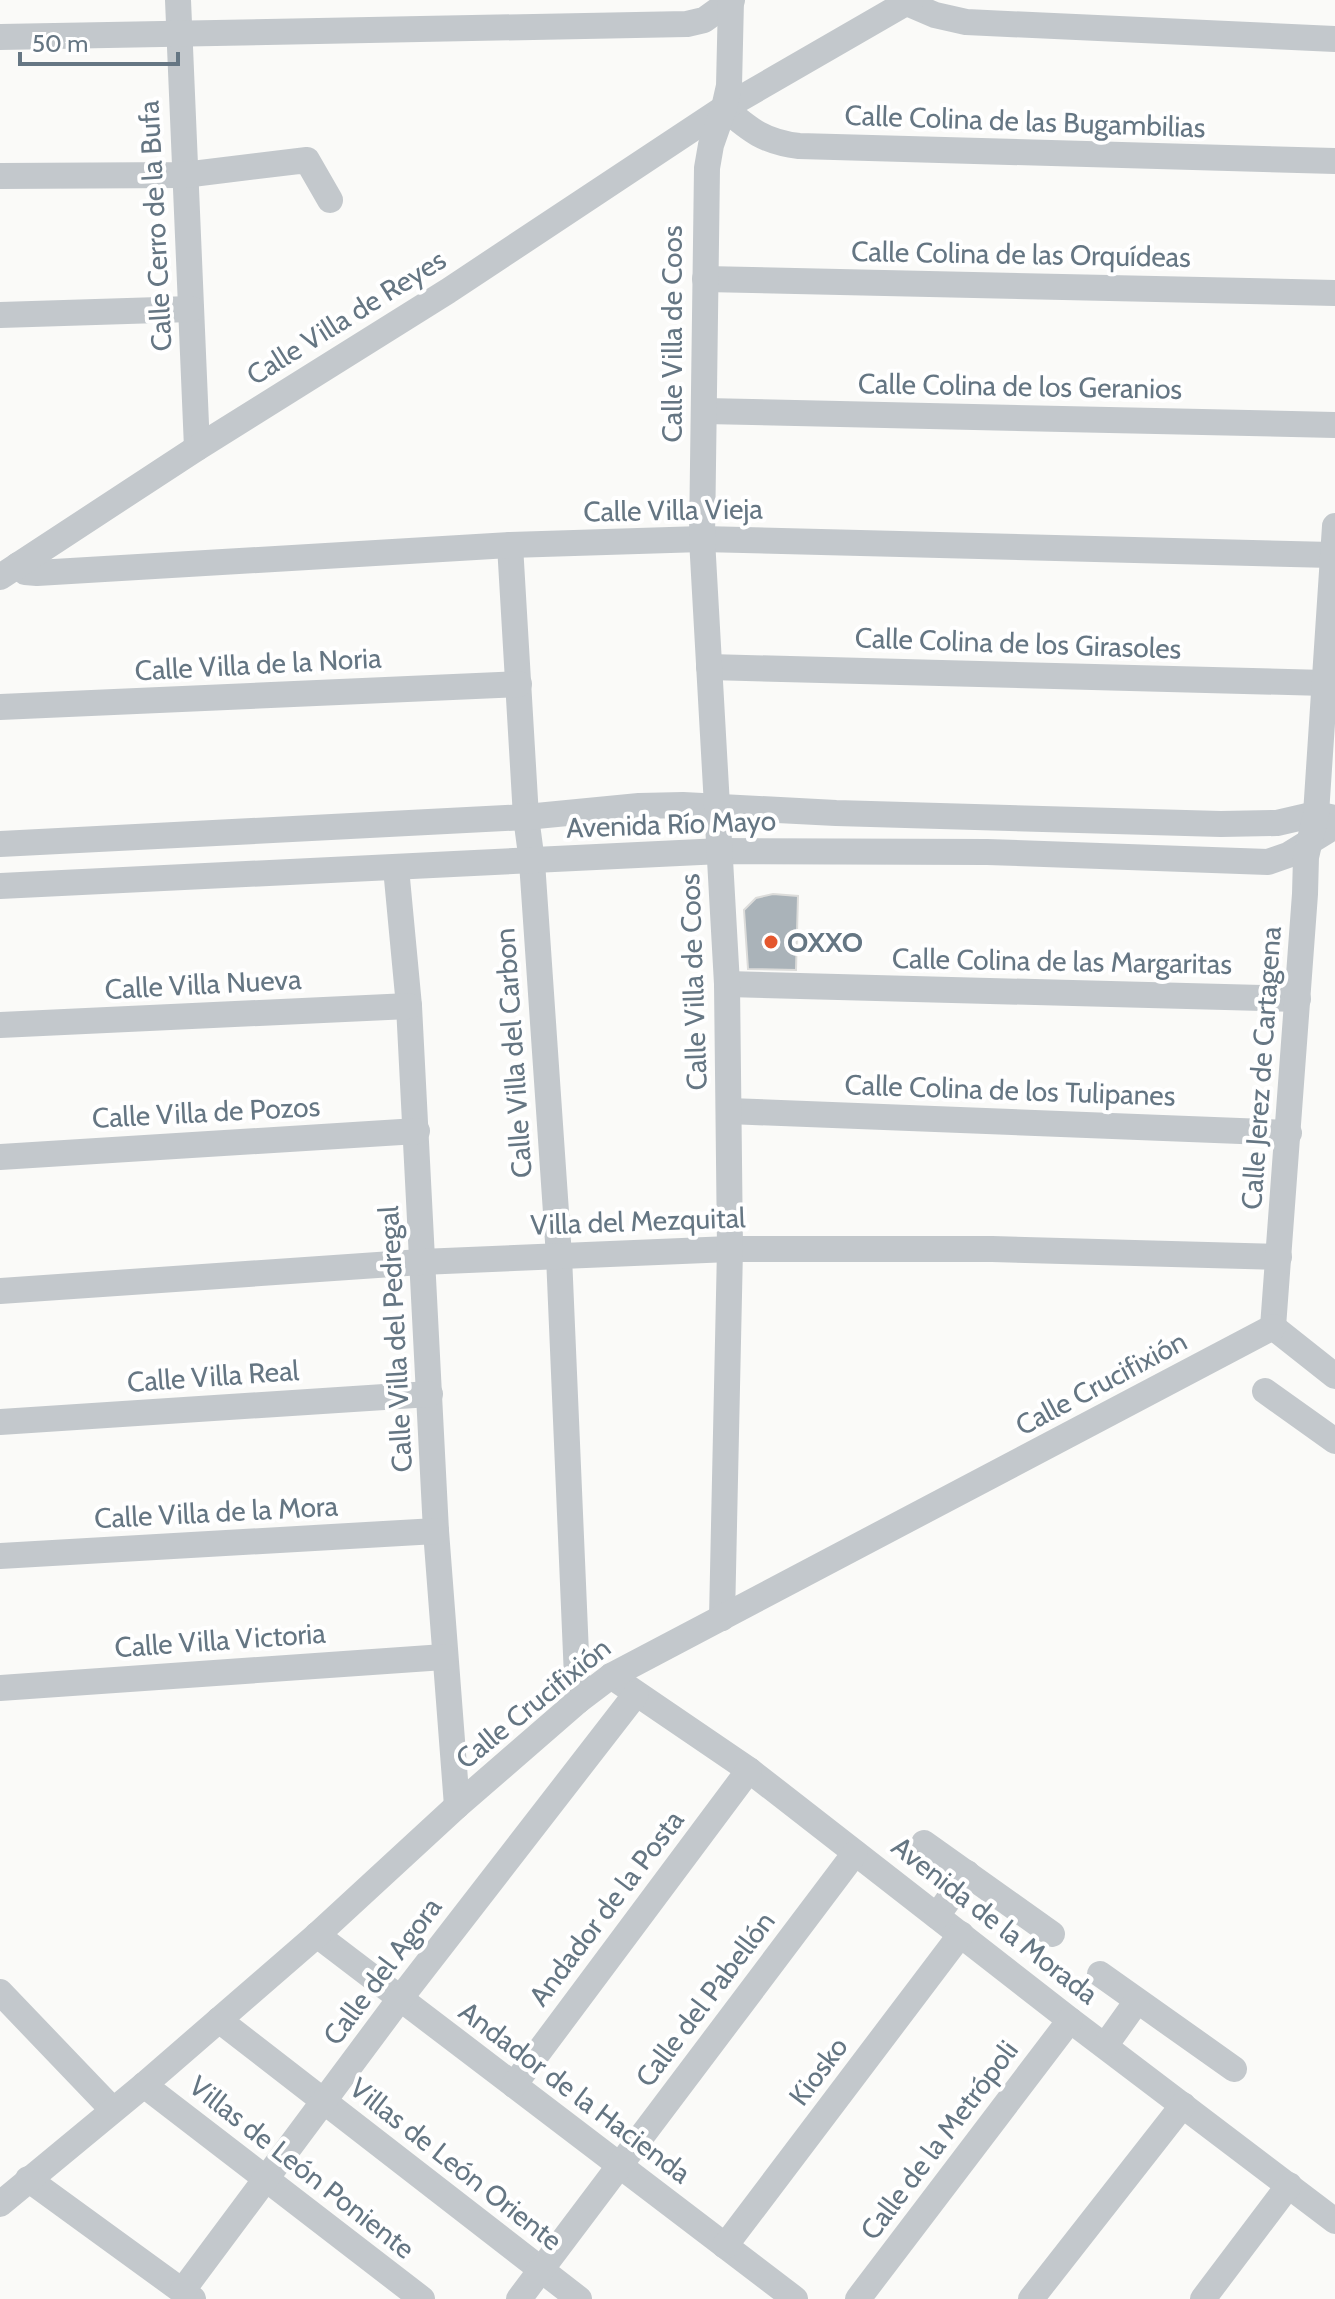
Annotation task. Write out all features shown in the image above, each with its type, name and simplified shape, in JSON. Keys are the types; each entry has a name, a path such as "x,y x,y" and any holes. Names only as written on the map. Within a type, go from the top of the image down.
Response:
{"street":[{"name":"Calle Cerro de la Bufa","path":"178,0 197,448"},
{"path":"0,37 687,24 704,20 732,0"},
{"name":"Calle Villa de Coos","path":"722,1618 730,1249 727,984 702,539 707,168 729,86 732,0"},
{"path":"906,1 935,15 966,22 1335,39"},
{"name":"Calle Villa de Reyes","path":"9,571 197,448 448,291 724,108 906,1"},
{"name":"Calle Colina de las Bugambilias","path":"724,108 767,140 799,146 1335,161"},
{"path":"0,176 184,175 307,160 330,200"},
{"name":"Calle Colina de las Orquídeas","path":"705,279 1335,293"},
{"path":"0,315 191,309"},
{"name":"Calle Colina de los Geranios","path":"705,411 1335,425"},
{"name":"Calle Jerez de Cartagena","path":"1273,1327 1289,1133 1304,876 1324,824 1325,683 1335,526"},
{"name":"Calle Villa Vieja","path":"9,571 37,573 510,545 702,539 1332,555"},
{"name":"Calle Villa del Carbon","path":"510,545 526,817 532,862 559,1256 578,1701"},
{"name":"Calle Colina de los Girasoles","path":"709,667 1325,683"},
{"name":"Calle Villa de la Noria","path":"0,707 519,684"},
{"name":"Avenida Río Mayo","path":"0,844 526,817 639,806 718,805 836,813 1249,825 1324,824"},
{"name":"Avenida Río Mayo","path":"0,886 721,851 987,852 1268,862 1288,855 1324,824"},
{"name":"Calle Villa del Pedregal","path":"396,868 409,1006 436,1531 457,1806"},
{"name":"Calle Colina de las Margaritas","path":"727,984 1298,999"},
{"name":"Calle Villa Nueva","path":"0,1025 409,1006"},
{"name":"Calle Colina de los Tulipanes","path":"729,1111 1289,1133"},
{"name":"Calle Villa de Pozos","path":"0,1157 417,1131"},
{"name":"Villa del Mezquital","path":"0,1291 421,1262 730,1249 992,1249 1279,1257"},
{"path":"1273,1327 1335,1376"},
{"name":"Calle Crucifixión","path":"11,2188 144,2085 317,1935 457,1806 611,1676 1273,1327"},
{"path":"1265,1391 1335,1441"},
{"name":"Calle Villa Real","path":"0,1422 430,1394"},
{"name":"Calle Villa de la Mora","path":"0,1556 436,1531"},
{"name":"Calle Villa Victoria","path":"0,1688 444,1657"},
{"name":"Avenida de la Morada","path":"611,1676 749,1770 1335,2221"},
{"name":"Calle del Agora","path":"188,2295 266,2179 399,2000 636,1694"},
{"name":"Andador de la Posta","path":"514,2085 749,1770"},
{"path":"924,1843 1052,1934"},
{"name":"Calle del Pabellón","path":"519,2299 855,1853"},
{"path":"937,1916 967,1873"},
{"name":"Kiosko","path":"725,2246 961,1934"},
{"name":"Andador de la Hacienda","path":"317,1935 795,2299"},
{"path":"1100,1974 1234,2069"},
{"path":"0,1992 113,2110"},
{"path":"1105,2046 1137,2001"},
{"name":"Villas de León Oriente","path":"219,2020 579,2299"},
{"name":"Calle de la Metrópoli","path":"858,2299 1070,2020"},
{"name":"Villas de León Poniente","path":"144,2085 422,2299"},
{"path":"1031,2299 1183,2105"},
{"path":"1203,2299 1289,2185"},
{"path":"11,2188 188,2295"}],"building":[{"name":"OXXO","path":"773,894 798,896 796,970 748,969 744,910 756,898"}],"place":[{"name":"OXXO","path":"771,942"}]}
